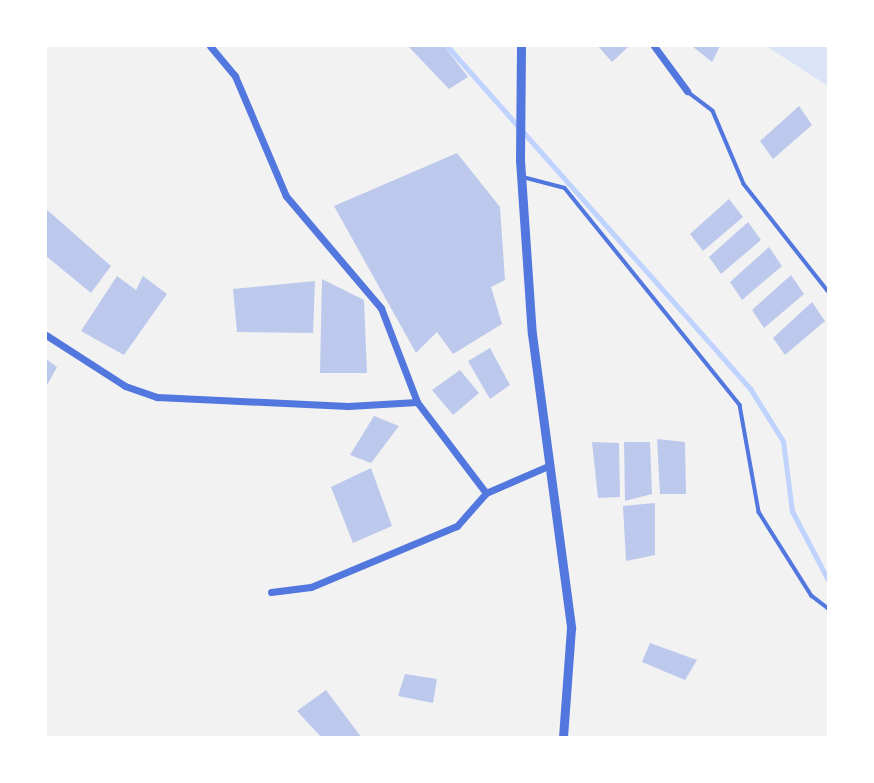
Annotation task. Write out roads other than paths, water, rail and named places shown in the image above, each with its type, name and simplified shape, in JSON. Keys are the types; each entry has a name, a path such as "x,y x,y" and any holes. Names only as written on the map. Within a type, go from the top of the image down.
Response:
{"street":[{"path":"210,46 235,76 286,196 381,308 417,402 486,493"},
{"path":"521,46 521,177 548,466 571,628 563,737"},
{"path":"654,46 687,91"},
{"path":"46,335 125,386 158,397 348,406 417,402"},
{"path":"271,592 311,587 457,526 486,493 548,466"}],"lane":[{"path":"687,91 713,111 744,184 828,291"},
{"path":"521,177 565,188 740,405 759,512 812,596 828,608"}],"waterway":[{"path":"447,46 751,390 783,441 792,511 828,580"}]}
